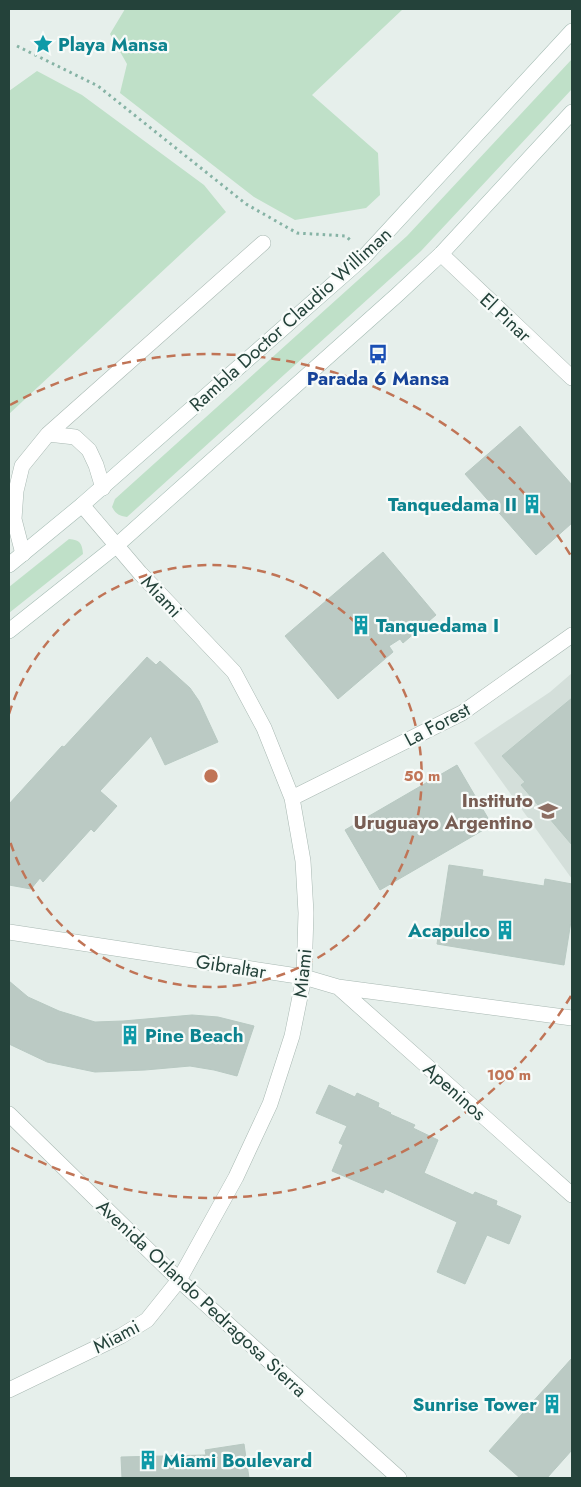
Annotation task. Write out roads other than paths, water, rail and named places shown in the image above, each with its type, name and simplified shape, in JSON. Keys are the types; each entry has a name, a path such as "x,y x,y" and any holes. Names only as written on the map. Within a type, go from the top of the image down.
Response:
{"street":[{"name":"Rambla Doctor Claudio Williman","path":"9,565 103,488 364,257 572,31"},
{"path":"9,631 116,546 441,254 572,112"},
{"path":"22,554 14,519 16,491 22,466 48,434 263,243"},
{"name":"El Pinar","path":"441,254 572,378"},
{"path":"48,434 75,437 89,450 103,488"},
{"name":"Miami","path":"9,1390 121,1336 147,1320 179,1280 236,1177 270,1104 292,1036 304,978 306,913 303,861 292,798 264,728 234,672 116,546 82,506"},
{"name":"La Forest","path":"292,798 462,713 572,635"},
{"name":"Gibraltar","path":"9,932 304,978 338,987 572,1018"},
{"name":"Apeninos","path":"338,987 572,1195"},
{"name":"Avenida Orlando Pedragosa Sierra","path":"9,1114 179,1280 399,1478"}],"place":[{"name":"Playa Mansa","path":"43,44"},
{"name":"Parada 6 Mansa","path":"378,354"},
{"name":"Tanquedama II","path":"532,504"},
{"name":"Tanquedama I","path":"361,625"},
{"name":"Instituto Uruguayo Argentino","path":"548,811"},
{"name":"Acapulco","path":"505,930"},
{"name":"Pine Beach","path":"130,1035"},
{"name":"Sunrise Tower","path":"552,1404"},
{"name":"Miami Boulevard","path":"148,1460"}]}
